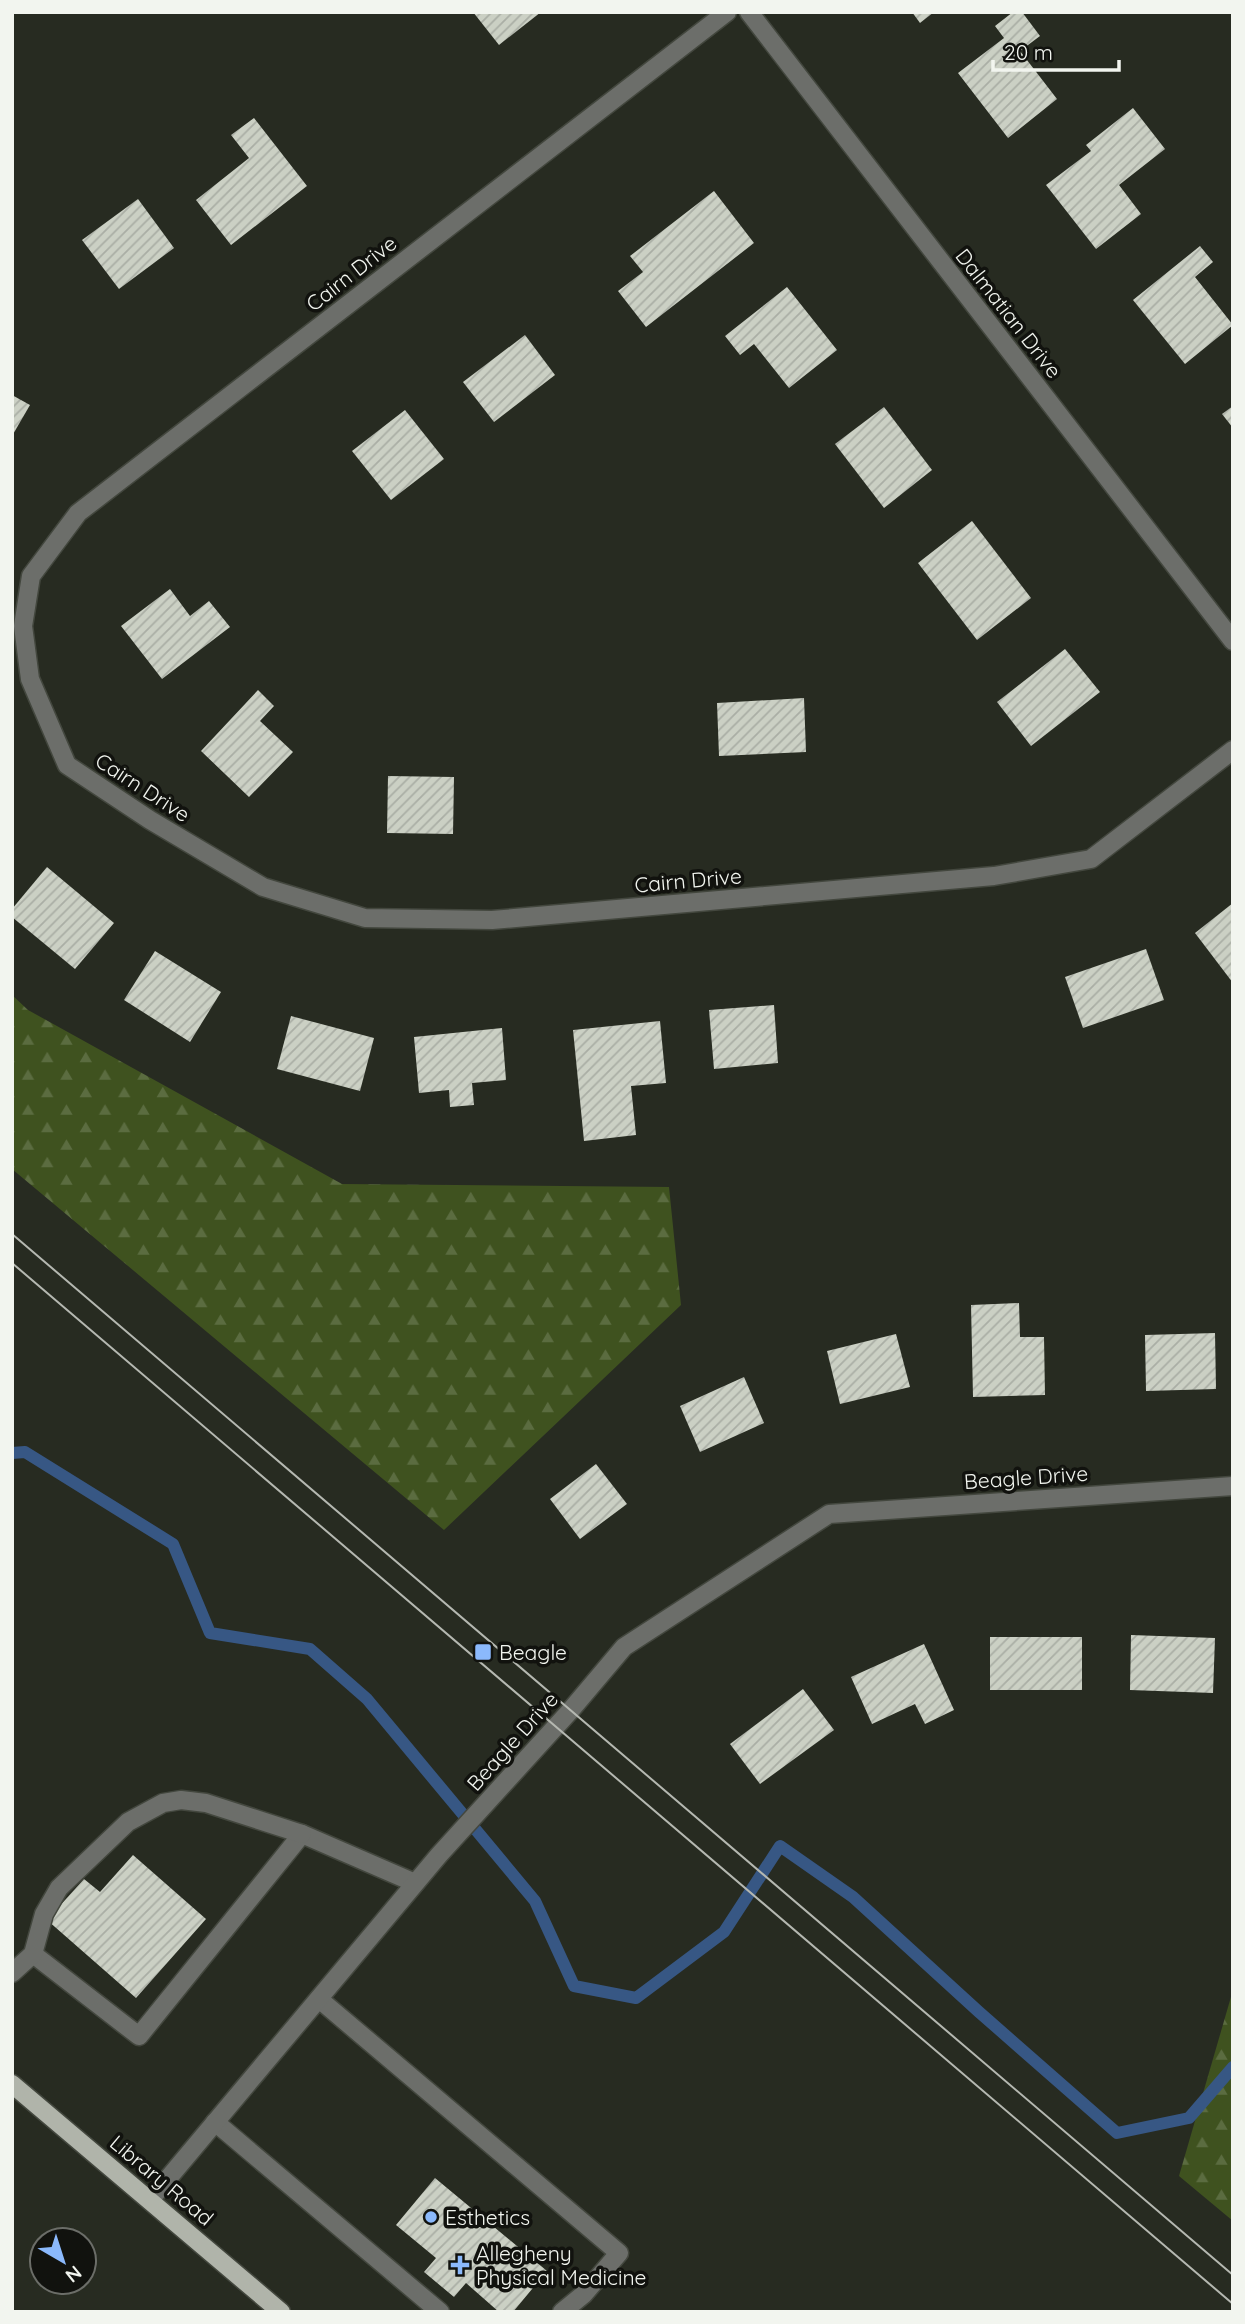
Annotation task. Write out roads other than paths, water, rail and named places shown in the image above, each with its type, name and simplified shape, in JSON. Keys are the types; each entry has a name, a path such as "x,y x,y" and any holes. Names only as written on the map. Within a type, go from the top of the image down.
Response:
{"main road":[{"name":"Library Road","path":"12,2084 281,2312"}],"street":[{"name":"Cairn Drive","path":"727,12 78,513 31,576 23,626 30,680 67,765 149,820 263,887 365,918 492,920 994,876 1091,859 1233,750"},
{"name":"Dalmatian Drive","path":"748,12 1233,641"},
{"name":"Beagle Drive","path":"150,2200 439,1855 570,1711 624,1647 829,1514 1233,1486"},
{"path":"12,1973 33,1954 44,1914 59,1888 128,1822 163,1803 181,1800 206,1803 302,1835 415,1883"},
{"path":"33,1954 139,2036 302,1835"},
{"path":"319,1998 619,2253 584,2294 562,2312"},
{"path":"215,2122 440,2312"}],"waterway":[{"path":"12,1453 25,1452 173,1544 210,1633 310,1649 367,1699 535,1901 574,1986 636,1998 724,1932 780,1846 853,1897 1117,2133 1189,2118 1233,2067"}],"tram line":[{"path":"12,1234 1233,2275"},
{"path":"12,1263 1233,2304"}],"place":[{"name":"Beagle","path":"483,1652"},
{"name":"Esthetics","path":"431,2217"},
{"name":"Allegheny Physical Medicine","path":"460,2265"}]}
